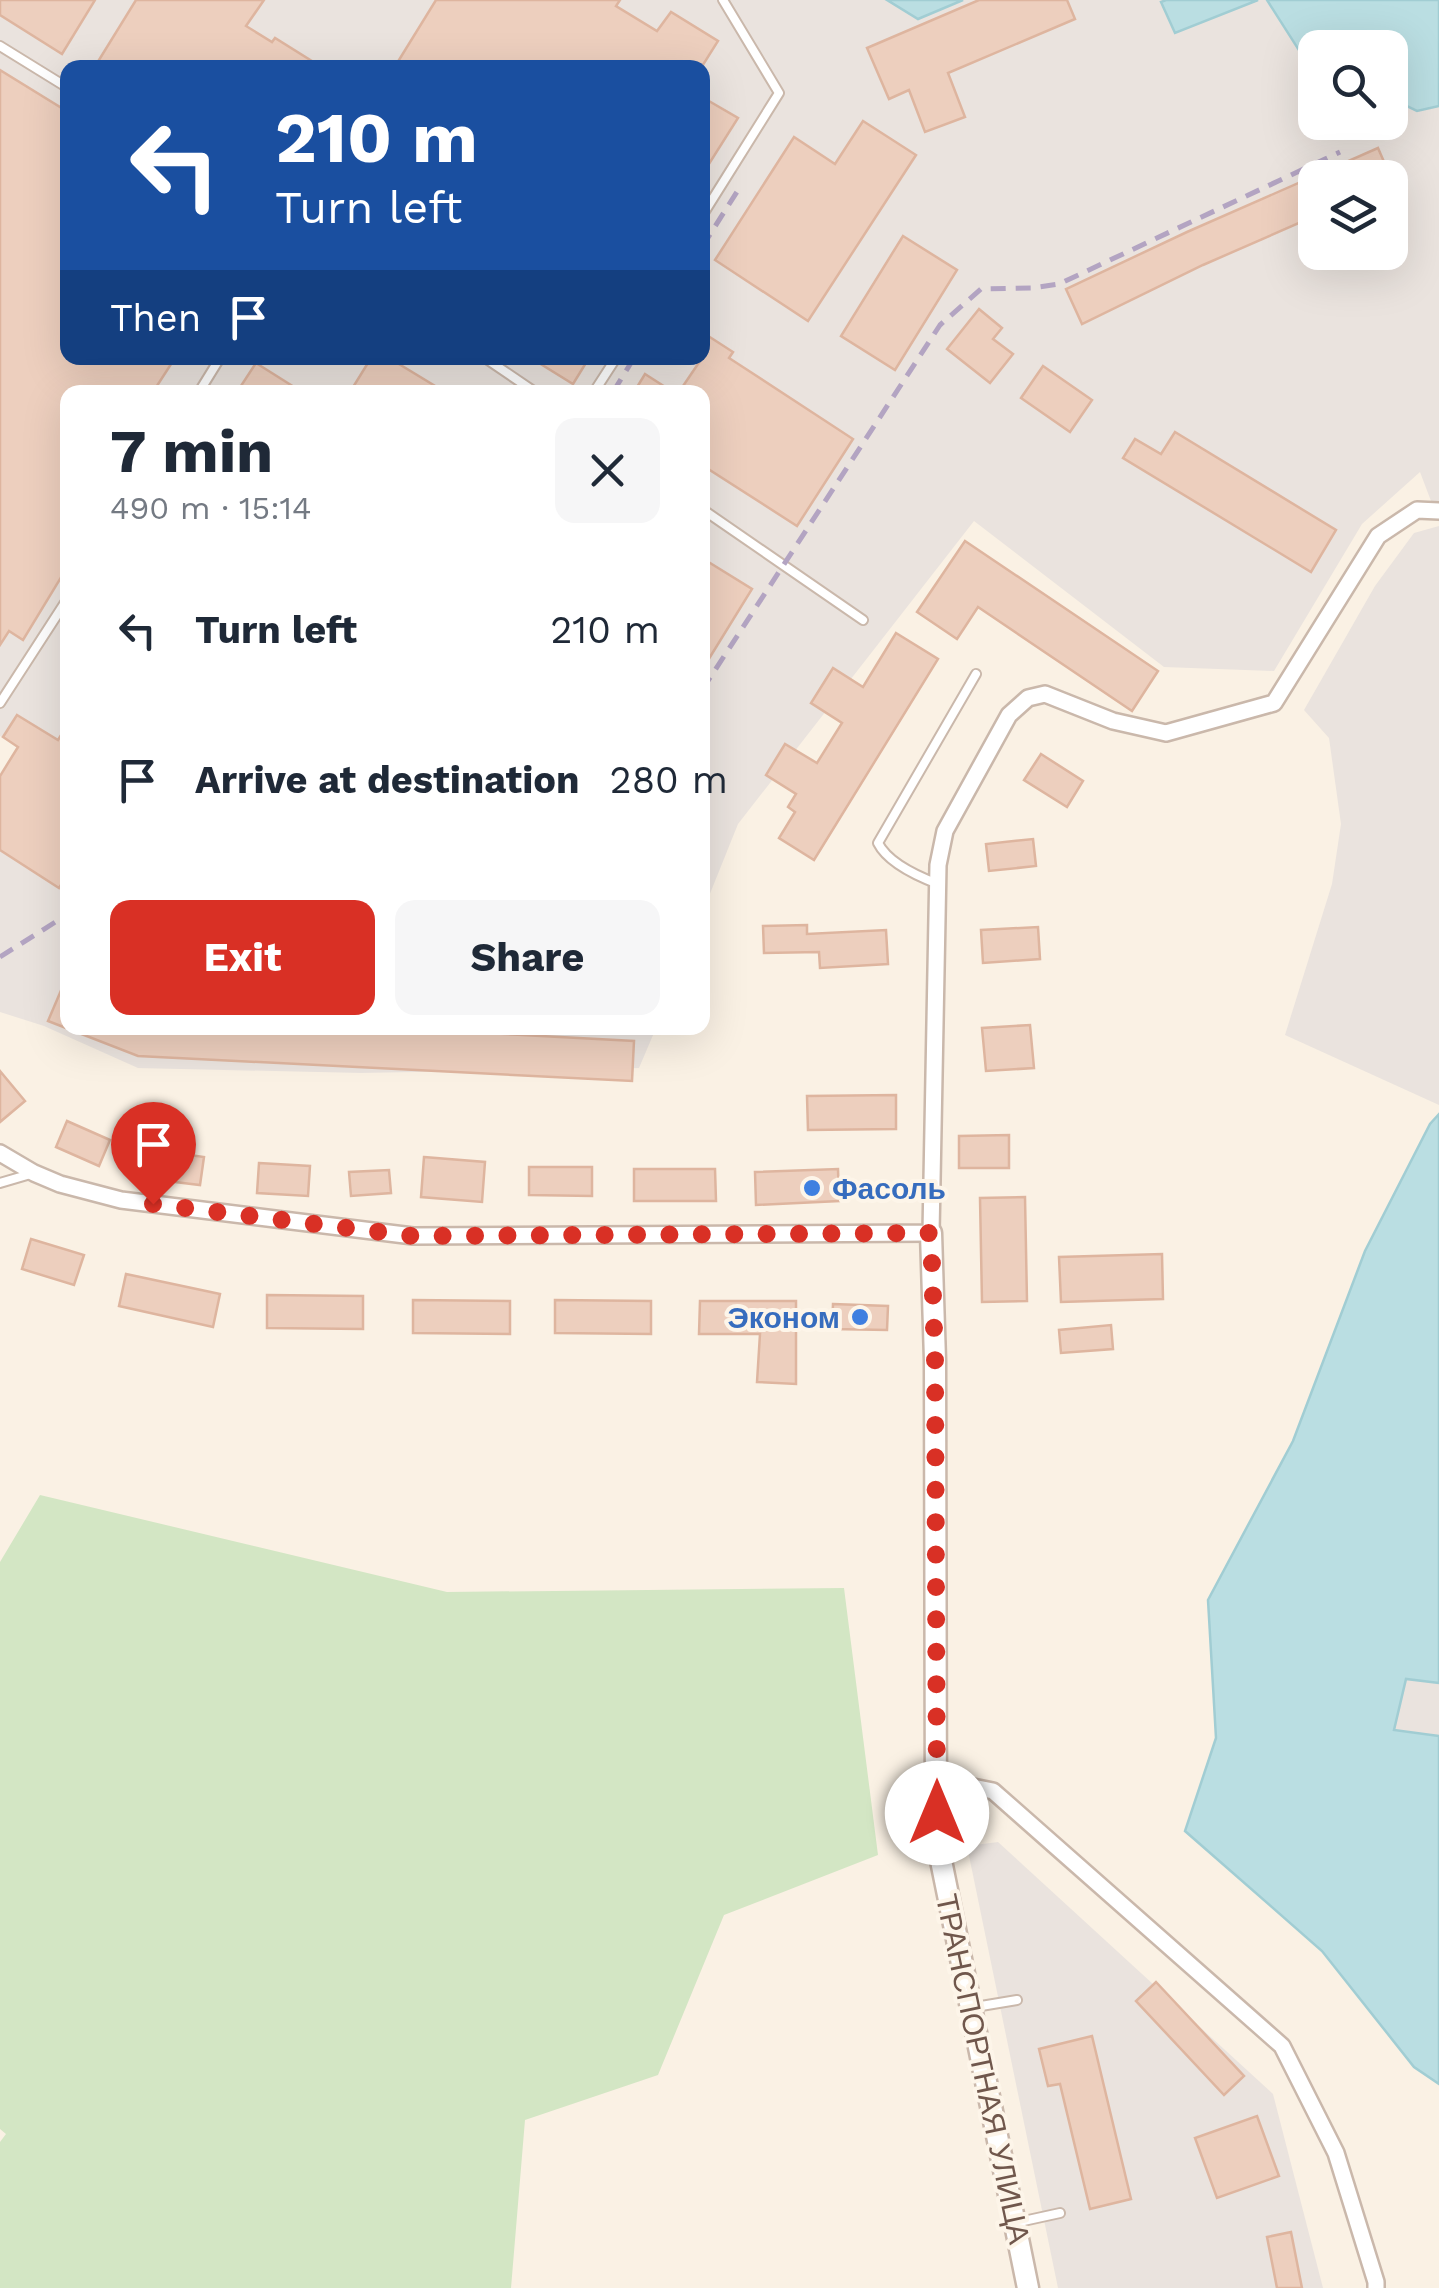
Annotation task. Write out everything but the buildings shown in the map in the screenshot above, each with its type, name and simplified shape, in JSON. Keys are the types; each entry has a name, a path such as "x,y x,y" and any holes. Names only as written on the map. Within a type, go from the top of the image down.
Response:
{"street":[{"path":"0,1152 34,1174 121,1200 413,1236 931,1233 938,865 945,831 1009,715 1028,698 1045,694 1114,721 1166,733 1274,702 1378,536 1417,510 1439,511"},
{"name":"ТРАНСПОРТНАЯ УЛИЦА","path":"931,1233 936,1836 1028,2288"},
{"path":"937,1790 973,1787 994,1791 1282,2046 1336,2154 1376,2288"}],"lane":[{"path":"710,203 778,93 723,0"},
{"path":"0,46 60,83"},
{"path":"494,365 524,385"},
{"path":"710,515 863,620"},
{"path":"0,702 60,610"},
{"path":"938,884 884,854 878,843 976,674"},
{"path":"0,1183 34,1174"},
{"path":"971,2008 1018,2000"},
{"path":"1015,2223 1060,2213"}],"shaded area":[{"path":"0,0 887,0 919,18 963,0 1166,0 1162,2 1175,33 1258,0 1267,0 1298,48 1298,140 1408,140 1408,107 1417,111 1439,106 1439,522 1420,472 1362,524 1274,671 1164,667 974,521 738,824 710,894 710,385 60,385 60,1033 0,1012 0,837 43,763 0,736"},
{"path":"1439,526 1439,1105 1285,1035 1332,884 1341,824 1329,738 1304,710 1375,586 1414,533"},
{"path":"64,1035 653,1035 639,1068 361,1073 138,1068"},
{"path":"1406,1679 1439,1683 1439,1736 1394,1730"},
{"path":"998,1842 1273,2094 1323,2288 1058,2288 967,1846"}],"green space":[{"path":"40,1495 447,1592 844,1588 878,1855 724,1915 658,2075 525,2120 511,2288 0,2288 0,2142 6,2134 0,2129 0,1562"}],"water":[{"path":"887,0 963,0 918,19"},
{"path":"1258,0 1175,33 1161,2"},
{"path":"1267,0 1439,0 1439,106 1417,111 1408,107 1408,30 1298,30 1298,49"},
{"path":"1439,1114 1439,1683 1406,1679 1394,1730 1439,1736 1439,2084 1414,2067 1322,1951 1185,1831 1216,1738 1208,1600 1293,1441 1365,1251 1430,1124"}],"railway":[{"path":"710,678 940,325 981,289 1059,284 1340,152"},
{"path":"710,234 740,187"},
{"path":"617,385 630,365"},
{"path":"0,957 60,919"}],"place":[{"name":"Фасоль","path":"812,1188"},
{"name":"Эконом","path":"860,1317"}],"route":[{"path":"153,1204 413,1236 931,1233 937,1813"}]}
